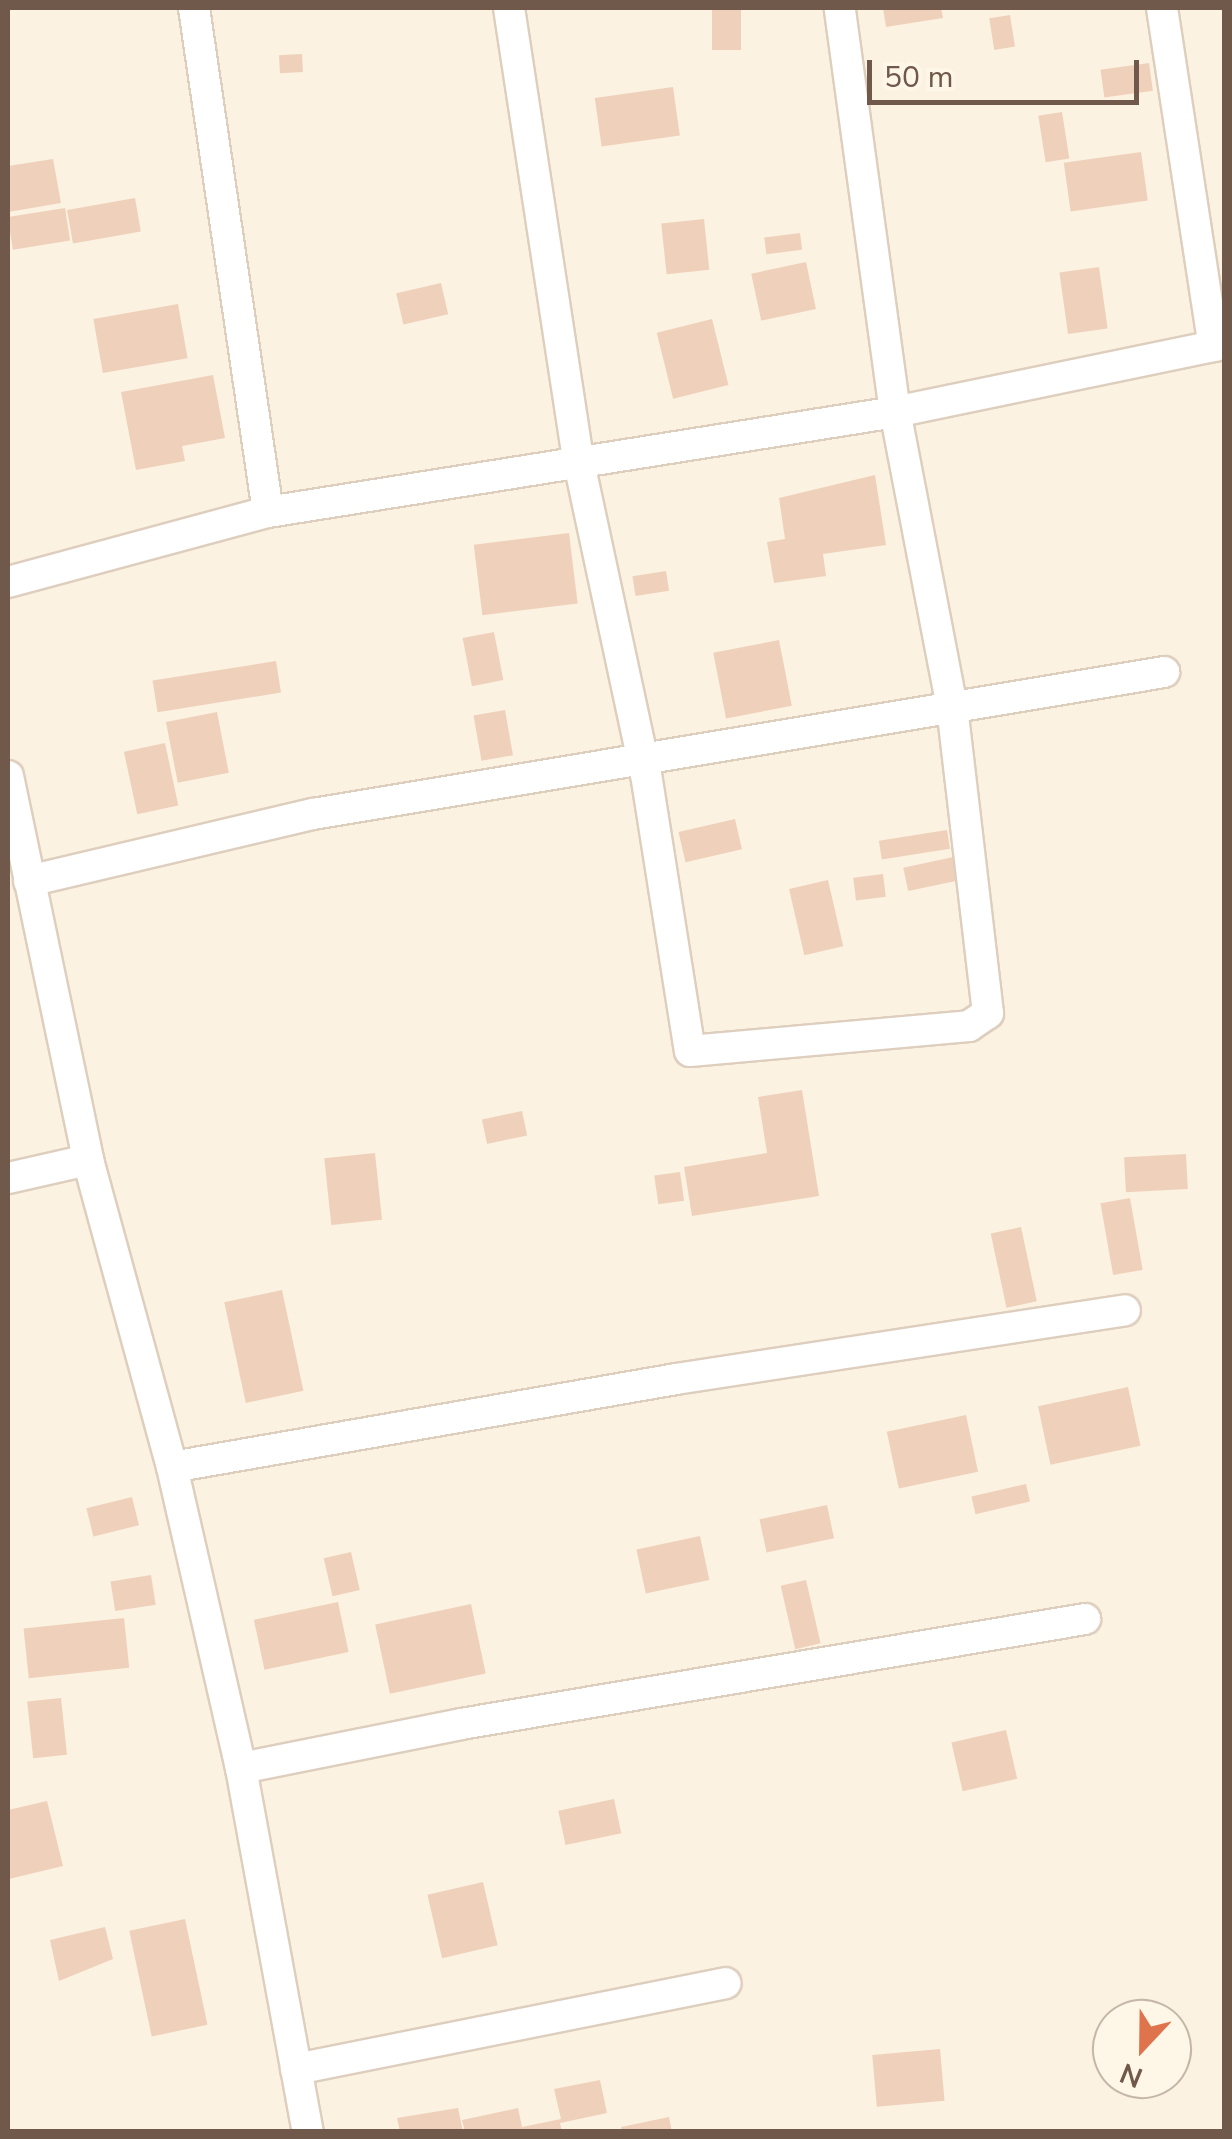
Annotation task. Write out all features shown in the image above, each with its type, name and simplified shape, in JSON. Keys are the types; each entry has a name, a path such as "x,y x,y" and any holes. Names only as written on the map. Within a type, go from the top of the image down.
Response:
{"street":[{"path":"194,8 268,512"},
{"path":"509,8 578,458 643,756 690,1051 969,1026 982,1021 988,1000 952,707 895,412 840,8"},
{"path":"8,582 268,512 578,458 895,412 1062,383 1219,345 1162,8"},
{"path":"29,881 312,814 1164,672"},
{"path":"8,776 88,1160 172,1467 241,1768 308,2132"},
{"path":"8,1178 88,1160"},
{"path":"172,1467 1125,1310"},
{"path":"241,1768 461,1724 1085,1619"},
{"path":"296,2069 725,1984"}],"building":[{"path":"712,8 741,8 741,50 712,50"},
{"path":"883,8 941,8 943,18 886,27"},
{"path":"1010,15 1015,47 994,50 989,18"},
{"path":"302,54 303,72 280,73 279,55"},
{"path":"1149,63 1153,91 1104,98 1100,70"},
{"path":"673,87 680,136 602,147 595,98"},
{"path":"1062,112 1069,158 1046,162 1038,116"},
{"path":"1141,152 1148,201 1071,211 1064,163"},
{"path":"53,159 61,203 8,212 8,166"},
{"path":"135,198 141,231 73,243 67,210"},
{"path":"65,208 70,241 13,250 8,217"},
{"path":"704,219 709,270 667,274 661,223"},
{"path":"800,233 802,250 766,254 764,237"},
{"path":"806,262 816,309 761,321 751,274"},
{"path":"1099,267 1108,328 1068,334 1059,273"},
{"path":"441,283 448,314 403,325 396,293"},
{"path":"178,304 188,358 103,373 93,319"},
{"path":"712,319 728,385 673,399 657,333"},
{"path":"213,375 225,438 182,446 185,461 136,470 121,392"},
{"path":"875,475 886,545 823,554 826,576 774,583 767,542 785,539 779,498"},
{"path":"569,533 578,603 482,615 474,545"},
{"path":"666,571 669,591 636,596 632,576"},
{"path":"494,632 503,680 472,686 463,638"},
{"path":"779,640 792,706 726,719 713,653"},
{"path":"276,661 281,693 158,712 153,681"},
{"path":"505,710 513,755 481,761 473,716"},
{"path":"217,712 229,773 178,783 166,722"},
{"path":"165,743 178,806 137,814 124,752"},
{"path":"735,819 742,849 685,862 678,832"},
{"path":"947,830 950,849 882,860 879,841"},
{"path":"958,856 963,879 908,891 903,868"},
{"path":"883,874 886,897 856,900 853,878"},
{"path":"828,880 843,946 804,955 789,889"},
{"path":"802,1090 819,1196 692,1216 684,1167 767,1153 758,1097"},
{"path":"522,1111 527,1135 487,1144 482,1120"},
{"path":"375,1153 382,1220 331,1225 324,1158"},
{"path":"1186,1154 1188,1189 1126,1192 1124,1157"},
{"path":"680,1172 684,1201 658,1204 654,1176"},
{"path":"1130,1198 1143,1270 1113,1275 1100,1203"},
{"path":"1021,1227 1037,1301 1006,1308 991,1233"},
{"path":"282,1290 303,1391 246,1403 224,1302"},
{"path":"1128,1387 1140,1446 1050,1465 1038,1406"},
{"path":"966,1415 978,1472 899,1489 887,1432"},
{"path":"1026,1484 1030,1502 975,1514 971,1497"},
{"path":"132,1497 139,1525 93,1537 86,1508"},
{"path":"827,1505 834,1538 767,1553 760,1519"},
{"path":"700,1536 709,1580 646,1594 636,1550"},
{"path":"351,1552 360,1590 332,1596 324,1558"},
{"path":"151,1575 156,1605 115,1611 111,1581"},
{"path":"806,1580 821,1643 795,1649 781,1586"},
{"path":"338,1602 349,1652 264,1670 254,1620"},
{"path":"471,1604 486,1673 390,1694 375,1624"},
{"path":"124,1618 129,1668 29,1678 24,1629"},
{"path":"61,1698 67,1755 33,1758 27,1702"},
{"path":"1006,1730 1017,1779 963,1791 951,1743"},
{"path":"614,1799 621,1833 566,1845 558,1811"},
{"path":"47,1801 63,1866 9,1879 8,1810"},
{"path":"483,1882 498,1945 442,1958 427,1895"},
{"path":"185,1919 207,2025 152,2036 129,1931"},
{"path":"105,1927 113,1959 59,1981 50,1940"},
{"path":"940,2049 945,2101 877,2107 872,2055"},
{"path":"600,2080 607,2113 560,2123 562,2132 465,2132 462,2120 518,2108 522,2127 561,2119 554,2089"},
{"path":"458,2108 463,2132 400,2132 397,2118"},
{"path":"669,2117 672,2132 622,2132 621,2127"}]}
